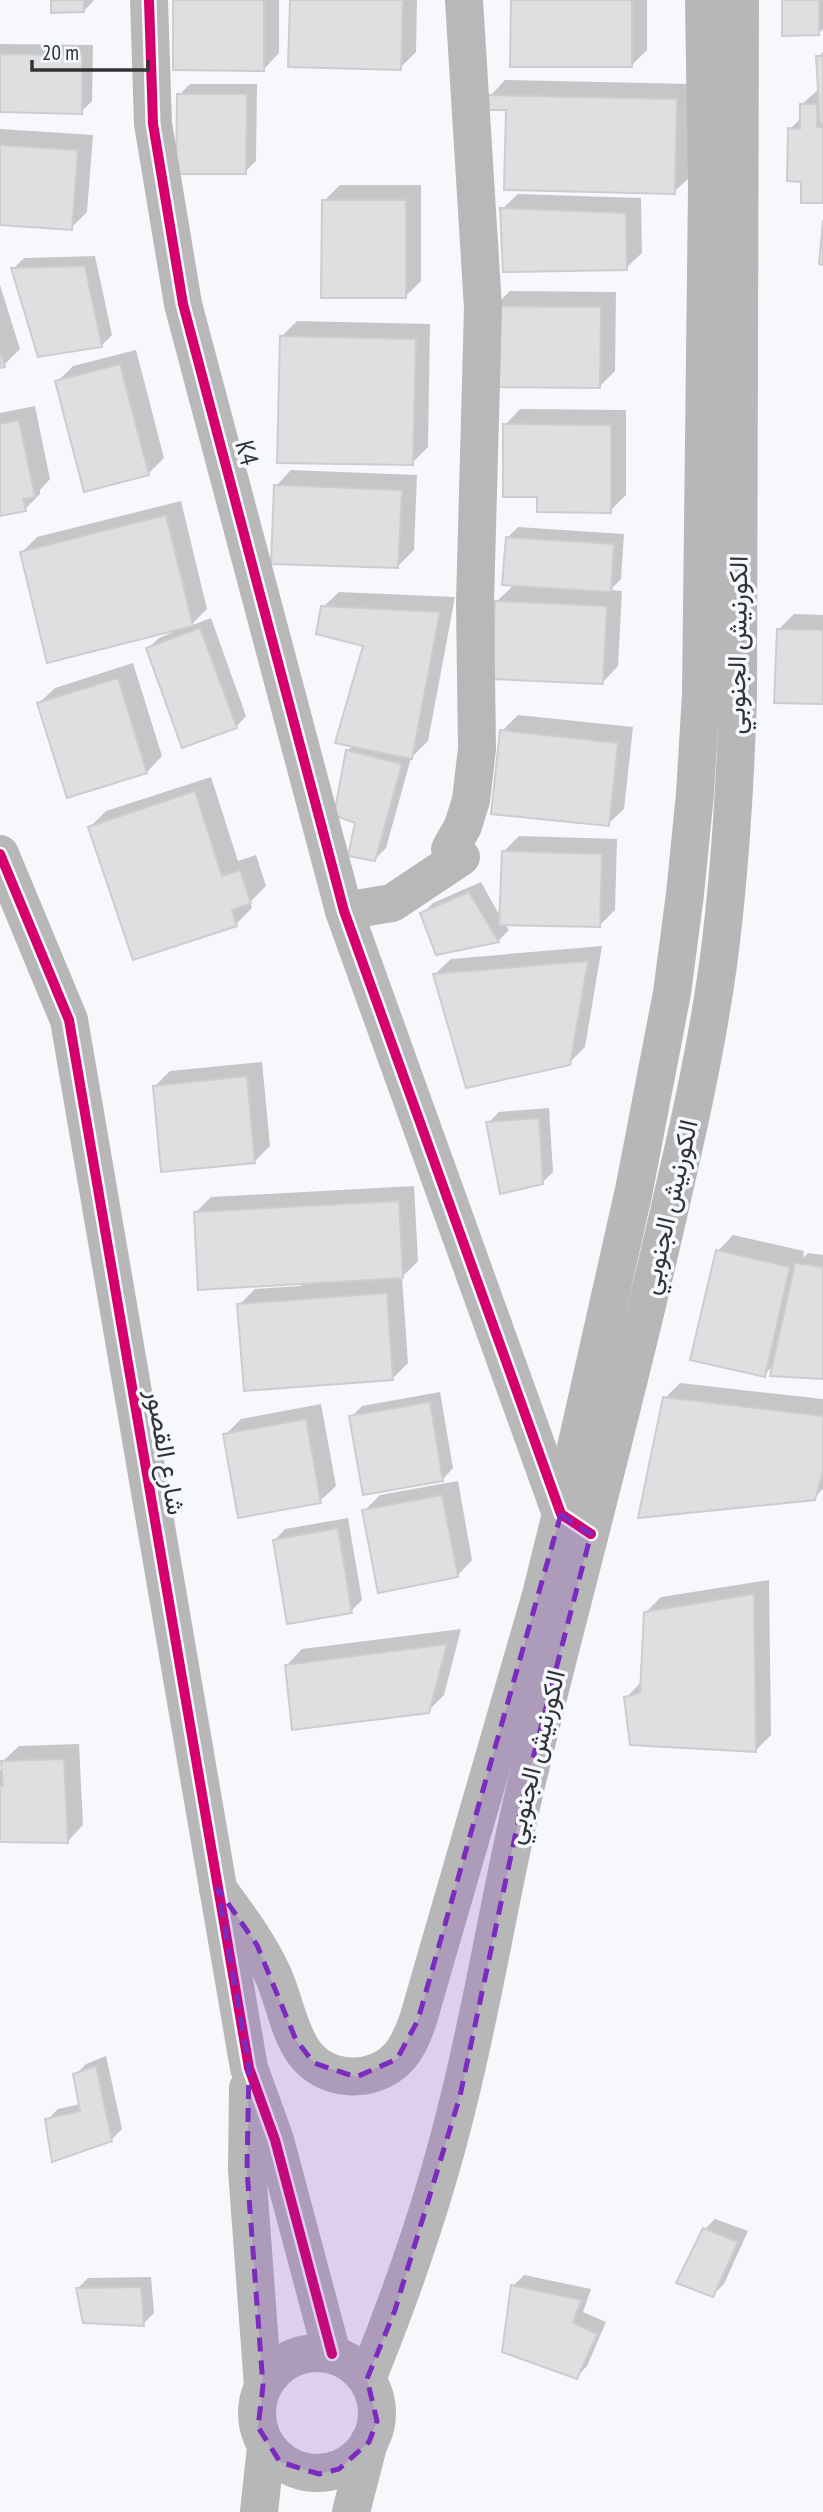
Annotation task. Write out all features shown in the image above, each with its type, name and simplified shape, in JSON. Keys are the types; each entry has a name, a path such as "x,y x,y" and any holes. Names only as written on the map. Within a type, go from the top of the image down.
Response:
{"main road":[{"name":"الكورنيش الجنوبي","path":"367,2379 420,2239 460,2096 526,1785 576,1524 606,1326 654,1092 680,931 695,794 701,694 706,189 704,0"},
{"name":"الكورنيش الجنوبي","path":"218,1889 257,1945 273,1976 296,2040 314,2063 334,2073 356,2077 384,2068 397,2059 406,2047 418,2020 541,1595 576,1524 620,1419 698,1081 718,966 728,877 738,697 740,0"},
{"name":"شارع القصور","path":"0,854 68,1020 249,2068"},
{"path":"249,2068 275,2140 332,2354"},
{"path":"249,2068 247,2170 263,2386"},
{"path":"351,2512 377,2421 375,2399 367,2379 352,2364 332,2354 312,2353 292,2358 275,2369 263,2386 257,2406 258,2427 267,2447 280,2462 299,2471 319,2474 339,2469 356,2458 369,2442"},
{"path":"259,2512 267,2447"}],"street":[{"name":"K4","path":"149,0 153,124 183,304 344,911 576,1524"},
{"path":"344,911 392,903 461,857 450,849 463,826 475,774 475,578 481,456 483,308 464,0"}],"highlighted area":[{"path":"561,1514 591,1534 526,1785 460,2096 395,2310 367,2379 377,2421 369,2442 339,2469 319,2474 280,2462 258,2427 263,2386 247,2170 249,2068 218,1889 257,1945 296,2040 314,2063 356,2077 397,2059 418,2020"}],"building":[{"path":"51,0 84,0 84,12 51,13"},
{"path":"173,0 264,0 264,71 173,70"},
{"path":"290,0 403,0 401,70 288,67"},
{"path":"511,0 632,0 632,67 510,67"},
{"path":"782,0 819,0 819,35 782,36"},
{"path":"0,54 82,55 82,114 0,112"},
{"path":"816,56 823,56 823,123 820,123"},
{"path":"177,94 247,94 246,174 176,174"},
{"path":"488,95 677,99 675,194 504,190 506,110 487,110"},
{"path":"800,104 817,104 817,127 823,127 823,203 801,203 801,182 787,181 788,128 800,129"},
{"path":"0,145 78,150 72,230 0,225"},
{"path":"322,200 406,200 406,298 321,298"},
{"path":"500,208 626,213 627,270 503,272"},
{"path":"823,220 823,265 819,264"},
{"path":"85,266 102,347 38,357 11,268"},
{"path":"493,306 601,307 600,388 491,387"},
{"path":"280,336 416,339 413,465 277,463"},
{"path":"0,350 5,367 0,368"},
{"path":"120,364 149,475 84,492 55,381"},
{"path":"19,420 35,497 23,499 26,511 0,516 0,424"},
{"path":"503,424 611,425 611,513 537,512 537,497 503,497"},
{"path":"274,485 402,490 398,568 271,564"},
{"path":"166,515 193,626 47,663 20,552"},
{"path":"506,537 614,544 611,592 502,585"},
{"path":"495,601 607,606 603,684 492,679"},
{"path":"321,606 440,612 412,759 335,743 363,646 316,634"},
{"path":"200,628 237,728 182,748 146,648"},
{"path":"777,629 823,630 823,704 774,703"},
{"path":"118,678 147,773 67,798 37,703"},
{"path":"500,730 618,743 609,826 491,814"},
{"path":"346,750 402,764 375,861 348,856 355,823 334,815"},
{"path":"195,791 222,876 240,870 251,903 232,910 237,926 133,960 88,827"},
{"path":"502,851 602,854 600,927 499,925"},
{"path":"469,892 499,942 436,955 420,913"},
{"path":"588,961 570,1065 466,1088 433,974"},
{"path":"247,1076 255,1163 161,1172 153,1086"},
{"path":"539,1118 543,1184 500,1194 486,1122"},
{"path":"399,1201 403,1278 198,1290 194,1212"},
{"path":"716,1250 790,1267 765,1377 690,1360"},
{"path":"795,1263 823,1267 823,1379 770,1376"},
{"path":"387,1293 393,1380 244,1391 237,1304"},
{"path":"663,1397 823,1416 823,1471 815,1500 638,1518"},
{"path":"430,1402 443,1481 363,1495 349,1416"},
{"path":"306,1419 321,1503 238,1518 223,1434"},
{"path":"442,1495 458,1577 378,1593 362,1510"},
{"path":"338,1528 352,1613 287,1624 273,1540"},
{"path":"754,1594 756,1752 630,1745 624,1697 640,1693 644,1612"},
{"path":"447,1644 429,1713 292,1730 285,1665"},
{"path":"64,1759 68,1843 0,1842 0,1786 3,1786 1,1761"},
{"path":"96,2066 112,2141 52,2162 45,2119 80,2111 73,2074"},
{"path":"703,2228 738,2242 713,2297 676,2283"},
{"path":"511,2285 581,2300 573,2323 597,2334 577,2379 502,2352"},
{"path":"141,2287 144,2326 83,2323 76,2288"}],"cycle path":[{"path":"149,0 153,124 183,304 344,911 561,1514 591,1534"},
{"path":"0,854 69,1020 249,2068 275,2140 332,2354"}]}
